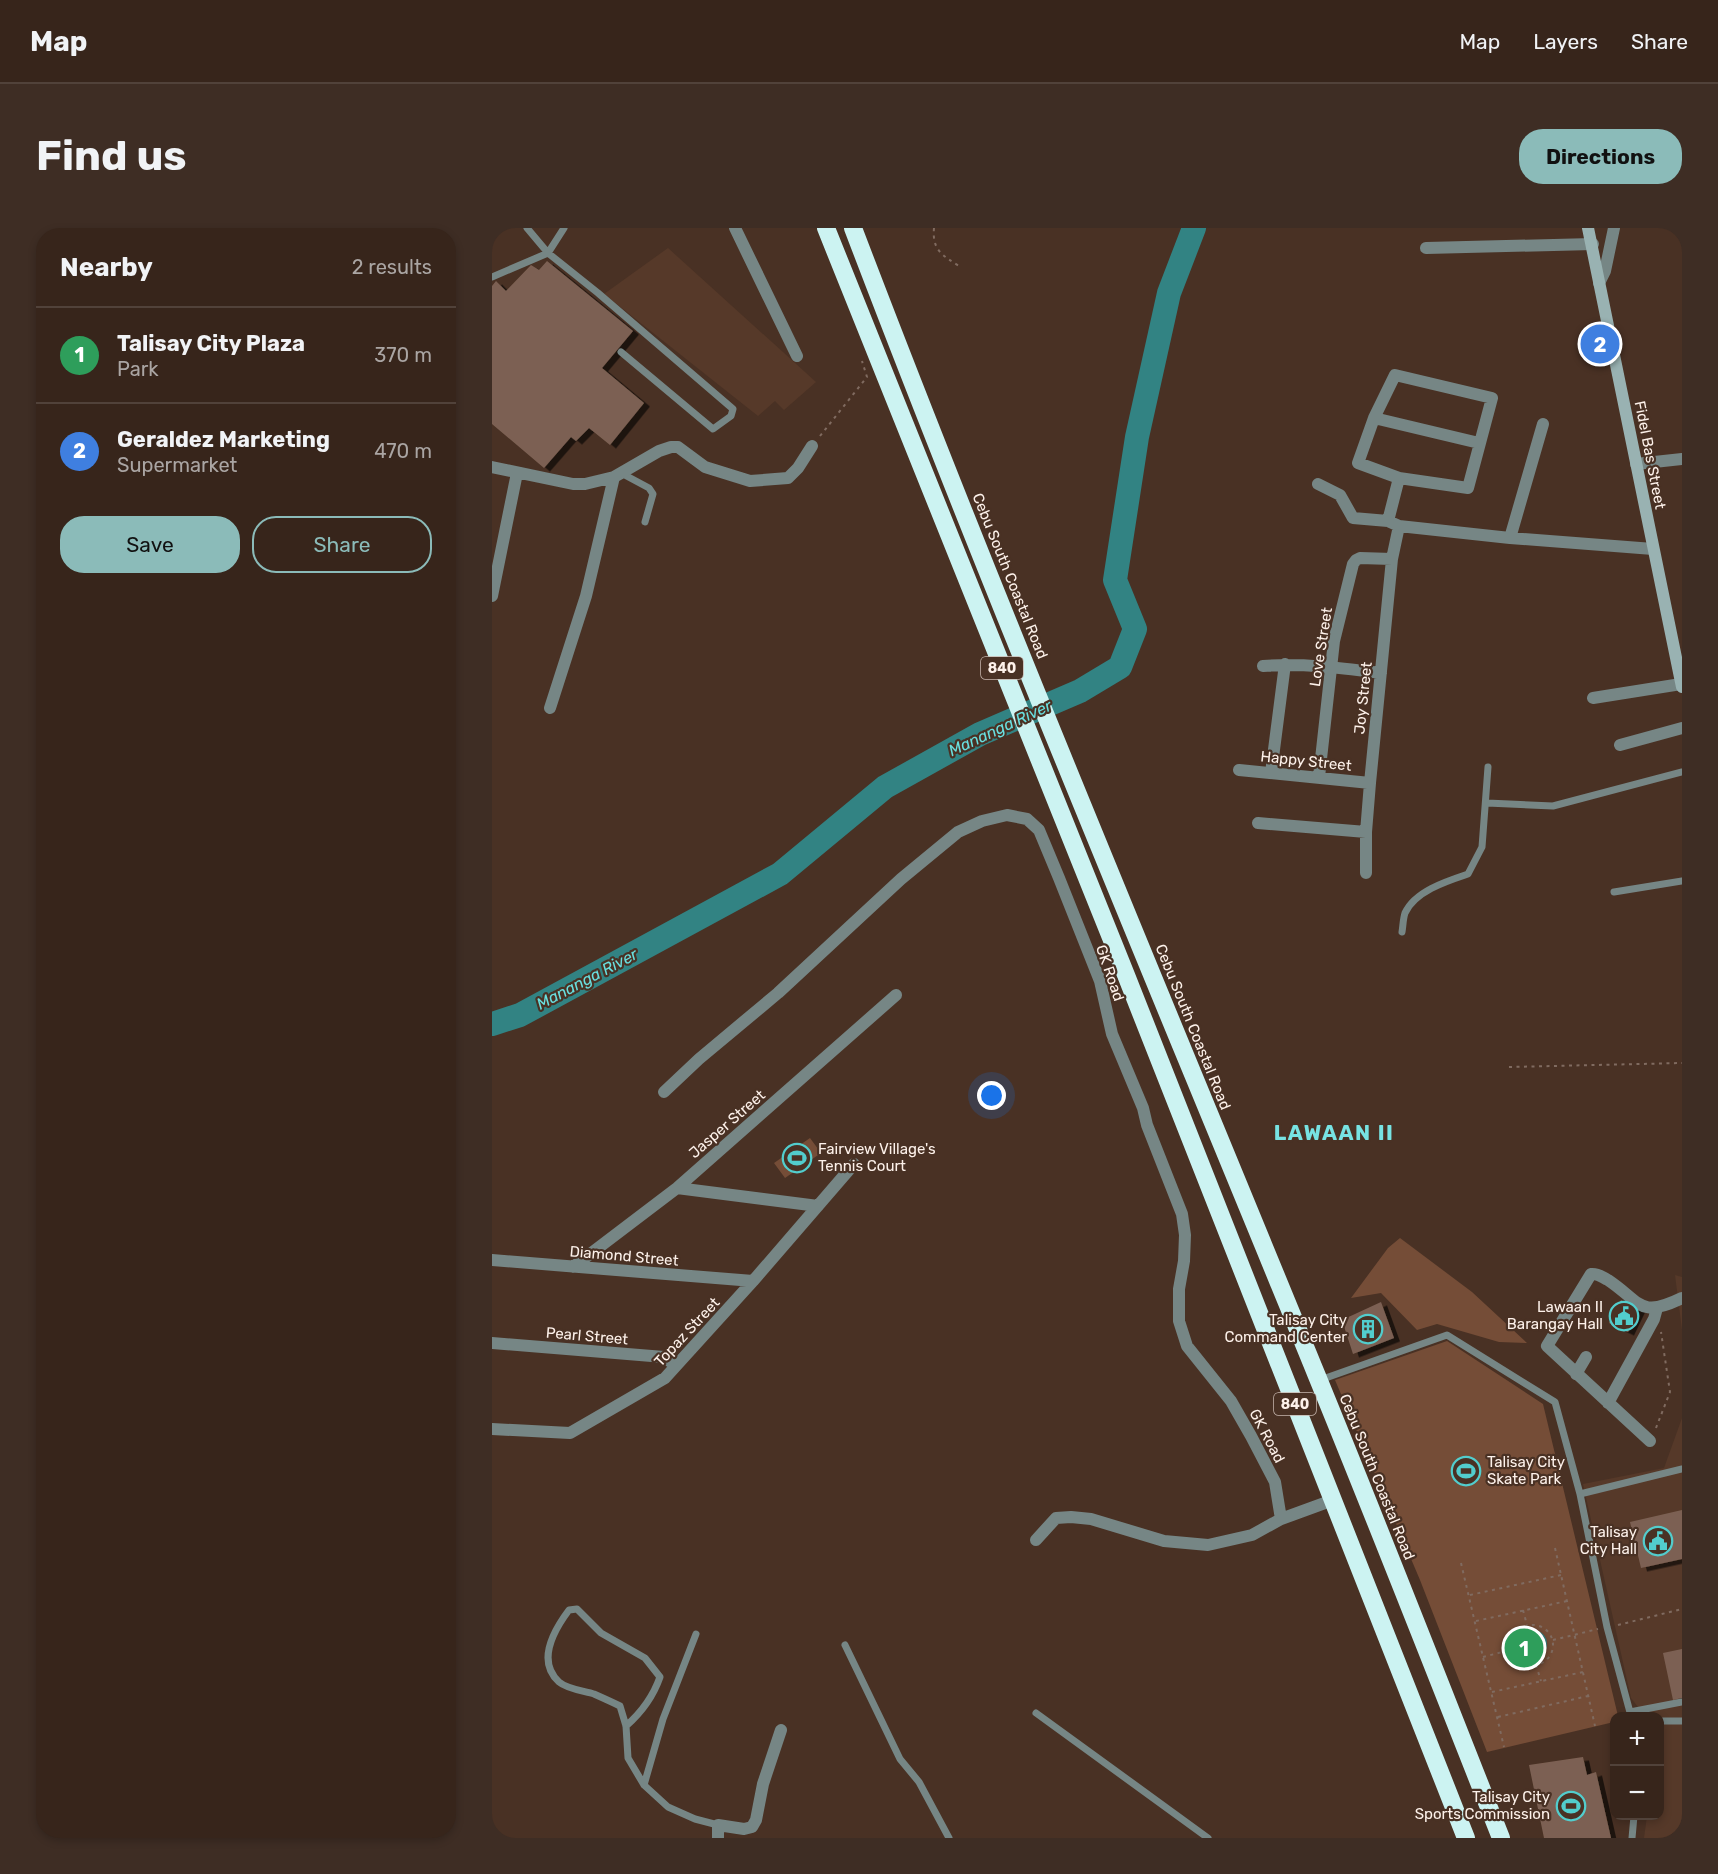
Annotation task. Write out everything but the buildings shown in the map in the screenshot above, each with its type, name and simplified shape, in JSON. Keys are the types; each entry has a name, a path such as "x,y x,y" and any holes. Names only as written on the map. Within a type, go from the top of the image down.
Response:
{"highway":[{"name":"840","path":"826,228 869,361 1126,975 1466,1838"},
{"name":"Cebu South Coastal Road","path":"853,228 900,352 1148,966 1319,1380 1502,1838"}],"street":[{"path":"735,228 797,356"},
{"name":"Fidel Bas Street","path":"1588,228 1682,686"},
{"path":"1599,283 1605,271 1614,228"},
{"path":"1426,248 1593,244"},
{"path":"1395,375 1492,398 1468,488 1399,478 1358,463 1374,418 1395,375"},
{"path":"1374,418 1479,443"},
{"path":"1510,538 1543,424"},
{"path":"492,467 573,484 585,484 617,475 670,447 678,447 705,467 750,482 788,478 813,446"},
{"path":"1636,464 1682,459"},
{"path":"492,596 517,473"},
{"path":"550,708 586,596 617,475"},
{"name":"Joy Street","path":"1366,873 1366,832 1370,783 1399,478"},
{"path":"1318,484 1340,495 1353,518 1510,538 1653,549"},
{"name":"Love Street","path":"1319,777 1336,632 1356,560 1364,557 1392,559"},
{"path":"1271,773 1285,664"},
{"path":"1263,666 1285,664 1331,666 1381,673"},
{"path":"1593,698 1682,686"},
{"path":"1620,745 1682,728"},
{"name":"Happy Street","path":"1239,770 1370,783"},
{"name":"GK Road","path":"664,1092 699,1059 778,993 901,879 958,832 982,821 1007,815 1027,819 1040,830 1100,981 1112,1034 1143,1108 1147,1125 1182,1214 1185,1235 1184,1261 1179,1289 1179,1321 1187,1346 1231,1401 1251,1436 1275,1482 1281,1519"},
{"path":"1258,824 1366,832"},
{"name":"Jasper Street","path":"573,1266 677,1188 896,995"},
{"name":"Topaz Street","path":"492,1429 570,1432 665,1378 854,1164"},
{"path":"677,1188 818,1206"},
{"name":"Diamond Street","path":"492,1260 753,1281"},
{"path":"1650,1441 1547,1346 1591,1274 1595,1273 1607,1280 1623,1290 1634,1302 1656,1314"},
{"path":"1608,1403 1656,1314 1682,1298"},
{"name":"Pearl Street","path":"492,1343 664,1358 676,1366"},
{"path":"1576,1374 1586,1356"},
{"path":"1035,1540 1056,1518 1064,1516 1091,1519 1164,1541 1208,1545 1252,1535 1281,1519 1333,1500"},
{"path":"718,1832 752,1827 756,1820 763,1784 781,1730"}],"lane":[{"path":"527,228 548,253 733,409 731,416 713,429 621,352"},
{"path":"492,277 548,253 564,228"},
{"path":"617,475 649,488 653,494 645,522"},
{"path":"1402,932 1404,915 1410,905 1428,890 1468,874 1482,847 1488,766"},
{"path":"1486,803 1553,806 1682,772"},
{"path":"1614,892 1682,881"},
{"path":"1319,1380 1447,1335 1555,1402 1580,1494 1607,1627 1629,1712"},
{"path":"1580,1494 1682,1469"},
{"path":"626,1726 639,1715 655,1692 660,1677 645,1658 601,1633 577,1609 568,1610 548,1648 548,1668 560,1683 597,1695 620,1706 626,1726 628,1758 644,1785 668,1807 718,1832"},
{"path":"644,1785 663,1719 696,1634"},
{"path":"845,1645 900,1759 919,1782 949,1838"},
{"path":"1639,1712 1682,1702"},
{"path":"1036,1713 1208,1838"},
{"path":"1664,1721 1682,1721"},
{"path":"1632,1838 1634,1820"}],"path":[{"path":"933,228 932,241 941,254 959,266"},
{"path":"813,446 867,377 869,361"},
{"path":"1509,1067 1682,1063"},
{"path":"1650,1441 1671,1392 1656,1314"},
{"path":"1555,1548 1595,1726"},
{"path":"1461,1563 1504,1746"},
{"path":"1469,1596 1561,1575"},
{"path":"1475,1621 1567,1601"},
{"path":"1523,1610 1527,1626"},
{"path":"1527,1626 1543,1628 1553,1640 1550,1656 1536,1665 1522,1662 1514,1649 1516,1635 1527,1626"},
{"path":"1483,1657 1514,1649"},
{"path":"1536,1665 1540,1681"},
{"path":"1491,1692 1583,1672"},
{"path":"1497,1717 1588,1696"}],"shaded area":[{"path":"668,248 816,382 784,410 775,401 758,416 604,294"},
{"name":"Fairview Village's Tennis Court","path":"810,1138 821,1153 785,1178 774,1163"},
{"path":"1400,1238 1472,1292 1527,1343 1499,1342 1437,1324 1417,1330 1381,1293 1351,1298 1388,1248"},
{"path":"1675,1275 1682,1277 1682,1330"},
{"path":"1447,1341 1543,1404 1617,1712 1610,1712 1610,1723 1487,1752 1420,1580 1335,1380"},
{"path":"1682,1418 1682,1838 1644,1838 1646,1820 1664,1820 1664,1712 1642,1712 1631,1698 1583,1484 1664,1468"}],"water":[{"path":"1533,1630 1543,1634 1547,1644 1543,1654 1533,1658 1523,1654 1519,1644 1523,1634"}],"waterway":[{"name":"Mananga River","path":"492,1024 520,1015 780,874 885,787 980,734 1080,691 1120,667 1135,629 1115,580 1137,437 1169,293 1194,228"}],"place":[{"name":"Geraldez Marketing","path":"1600,344"},
{"name":"Fairview Village's Tennis Court","path":"797,1158"},
{"name":"Lawaan II Barangay Hall","path":"1624,1316"},
{"name":"Talisay City Command Center","path":"1368,1329"},
{"name":"Talisay City Skate Park","path":"1466,1471"},
{"name":"Talisay City Hall","path":"1658,1541"},
{"name":"Talisay City Plaza","path":"1524,1648"},
{"name":"Talisay City Sports Commission","path":"1571,1806"}],"district":[{"name":"LAWAAN II","path":"1334,1132"}]}
